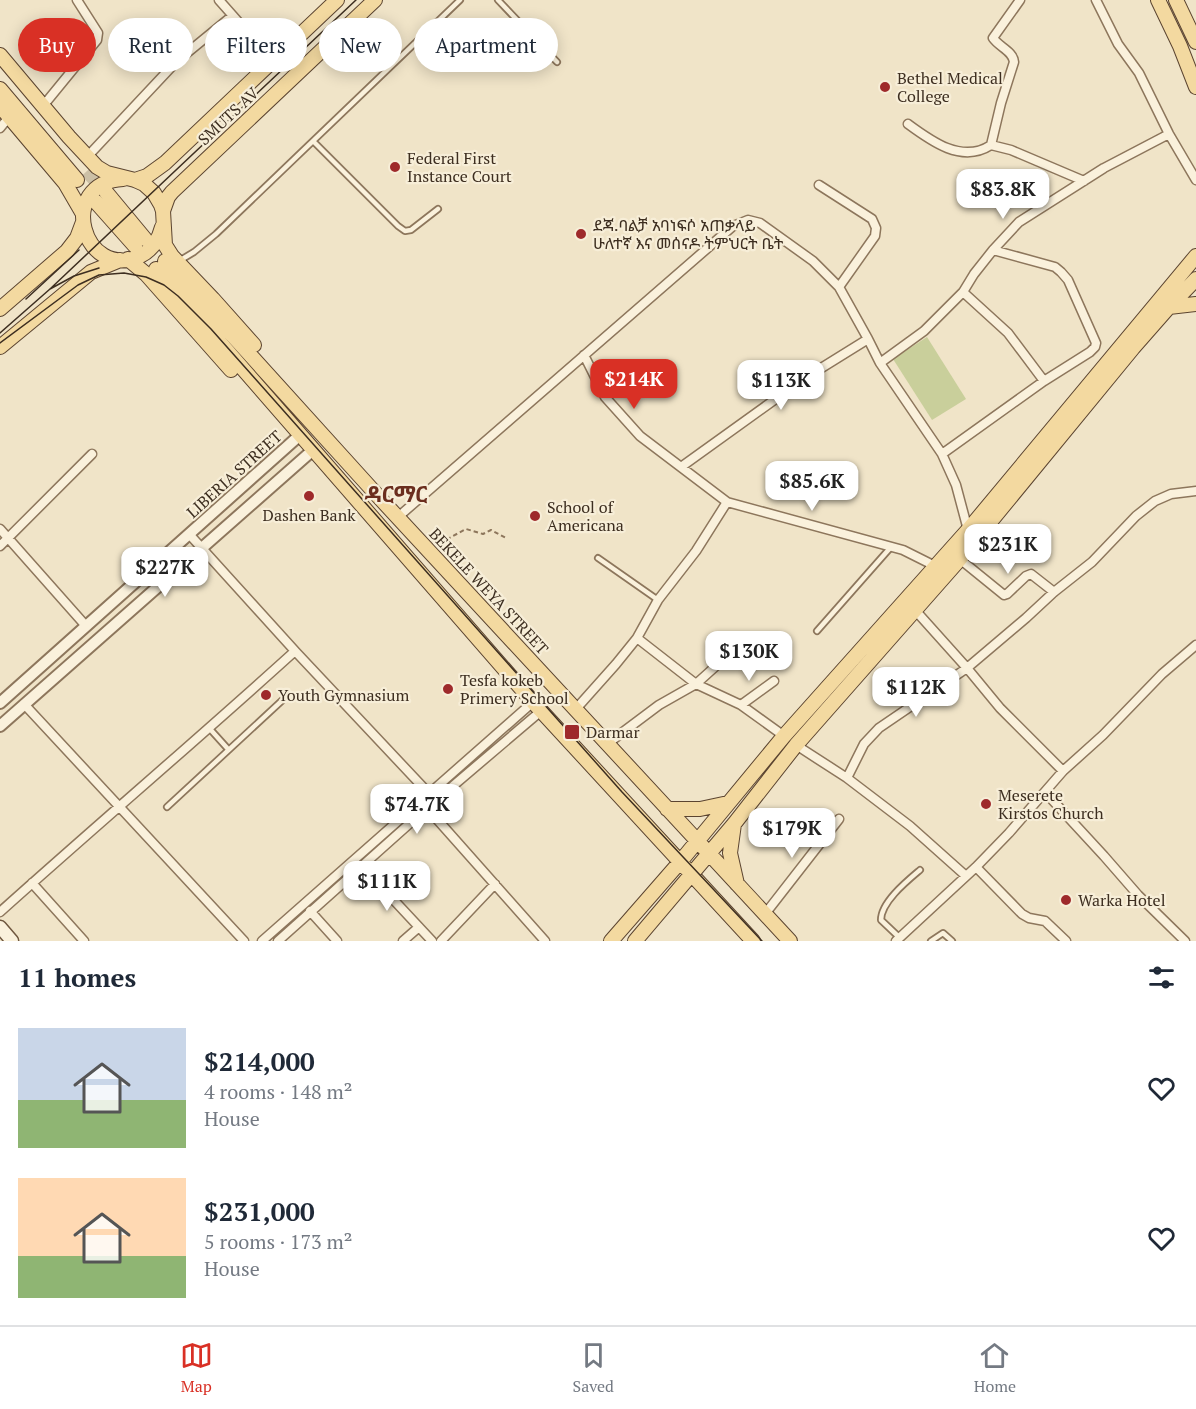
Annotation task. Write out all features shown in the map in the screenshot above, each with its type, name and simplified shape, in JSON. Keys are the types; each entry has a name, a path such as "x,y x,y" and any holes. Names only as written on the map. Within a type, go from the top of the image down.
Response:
{"main road":[{"path":"307,29 337,0"},
{"name":"SMUTS AV","path":"163,218 168,197 172,192 375,0"},
{"path":"1158,0 1196,87"},
{"path":"1176,0 1196,42"},
{"path":"0,55 43,106 84,169"},
{"path":"0,69 84,169"},
{"path":"0,309 67,251 77,238 88,199 96,189 108,181 147,176 165,163 261,72"},
{"path":"0,89 84,169 131,179 144,184 154,193 161,205 165,245 171,256 166,264 291,424 537,706 753,941"},
{"path":"3,117 65,183 83,218 87,237 95,248 106,256 124,259 146,274 238,378 291,424"},
{"path":"100,196 140,243"},
{"path":"0,347 91,272 124,259 142,255 158,239 163,218"},
{"path":"973,534 1196,256"},
{"name":"BEKELE WEYA STREET","path":"166,264 213,299 364,472 377,495 790,941"},
{"path":"634,941 734,824 796,745 915,610 954,555 1169,307 1196,279"},
{"path":"1169,307 1196,304"},
{"path":"611,941 697,842 784,736 935,566 954,555"},
{"path":"667,809 700,810 728,803"},
{"path":"734,824 730,853 737,885"},
{"path":"0,927 12,941"}],"street":[{"path":"43,106 97,40 98,33 77,0"},
{"path":"219,0 235,18"},
{"path":"990,145 1014,62 1014,58 993,38 1020,0"},
{"path":"1096,0 1118,44 1139,73 1169,134 1196,180"},
{"path":"84,169 176,62 232,15"},
{"path":"908,124 933,142 961,152 975,153 990,145 1011,150 1084,181"},
{"path":"880,363 924,331 963,292 993,250 1019,222 1104,168 1169,134"},
{"path":"819,185 872,219 876,228 875,236 839,287"},
{"path":"398,517 733,226 748,220 760,223 813,261 839,287 880,363 942,454 956,485 973,534"},
{"path":"942,454 1095,347 1096,342 1068,280 1061,272 1055,267 993,250"},
{"path":"963,292 1008,333 1044,381"},
{"path":"681,467 802,380 868,339"},
{"path":"584,355 604,397 640,436 727,502 903,550 935,566"},
{"name":"LIBERIA STREET","path":"0,703 300,435"},
{"name":"LIBERIA STREET","path":"0,726 313,450"},
{"path":"0,546 92,454"},
{"path":"847,778 864,744 879,728 967,668 1092,562 1136,516 1155,501 1171,494 1196,491"},
{"path":"575,710 637,638 658,600 696,551 727,502"},
{"path":"0,529 86,626"},
{"path":"189,534 436,801"},
{"path":"954,555 1004,595 1031,574 1054,592"},
{"path":"915,610 1000,708 1063,771"},
{"path":"637,638 696,684 741,705 784,736"},
{"path":"898,940 1010,833 1063,771 1103,735 1162,674 1196,645"},
{"path":"607,744 658,705 696,684 737,647"},
{"path":"59,650 71,663"},
{"path":"0,912 210,729 295,651"},
{"path":"741,705 774,681"},
{"path":"24,704 244,941"},
{"path":"262,941 429,793 537,706"},
{"path":"278,941 436,801 537,706"},
{"path":"796,745 847,778 910,826 966,876"},
{"path":"1045,792 1138,895 1185,941"},
{"path":"427,808 545,941"},
{"path":"765,914 838,819"},
{"path":"362,866 432,941"},
{"path":"976,867 1022,914 1029,918 1046,921 1066,941"},
{"path":"32,883 84,941"},
{"path":"441,941 495,884"},
{"path":"310,911 337,941"},
{"path":"403,941 419,927"}],"lane":[{"path":"166,264 194,252 216,234 460,0"},
{"path":"498,0 515,18"},
{"path":"313,141 405,231 411,230 438,209"},
{"path":"817,631 891,547"},
{"path":"598,558 658,600"},
{"path":"166,807 288,695"},
{"path":"210,729 228,750"},
{"path":"898,940 881,920 881,913 906,882 920,870"},
{"path":"931,941 943,933 952,941"}],"path":[{"path":"440,543 466,530 483,534 491,530 506,538"}],"green space":[{"path":"927,337 966,399 932,420 893,359"}],"tunnel":[{"path":"87,171 106,192"}],"tram line":[{"path":"0,333 50,289 356,0"},
{"path":"26,299 79,250"},
{"path":"50,289 74,276 99,268"},
{"path":"0,343 78,285 99,275 124,273 146,277 164,285 211,329 622,792 762,941"}],"place":[{"name":"Bethel Medical College","path":"885,87"},
{"name":"Federal First Instance Court","path":"395,167"},
{"name":"ደጃ.ባልቻ አባነፍሶ አጠቃላይ ሁለተኛ እና መሰናዶ ትምህርት ቤት","path":"581,234"},
{"name":"Dashen Bank","path":"309,496"},
{"name":"School of Americana","path":"535,516"},
{"name":"Tesfa kokeb Primery School","path":"448,689"},
{"name":"Youth Gymnasium","path":"266,695"},
{"name":"Darmar","path":"572,732"},
{"name":"Meserete Kirstos Church","path":"986,804"},
{"name":"Warka Hotel","path":"1066,900"}],"district":[{"name":"ዳርማር","path":"396,493"}]}
